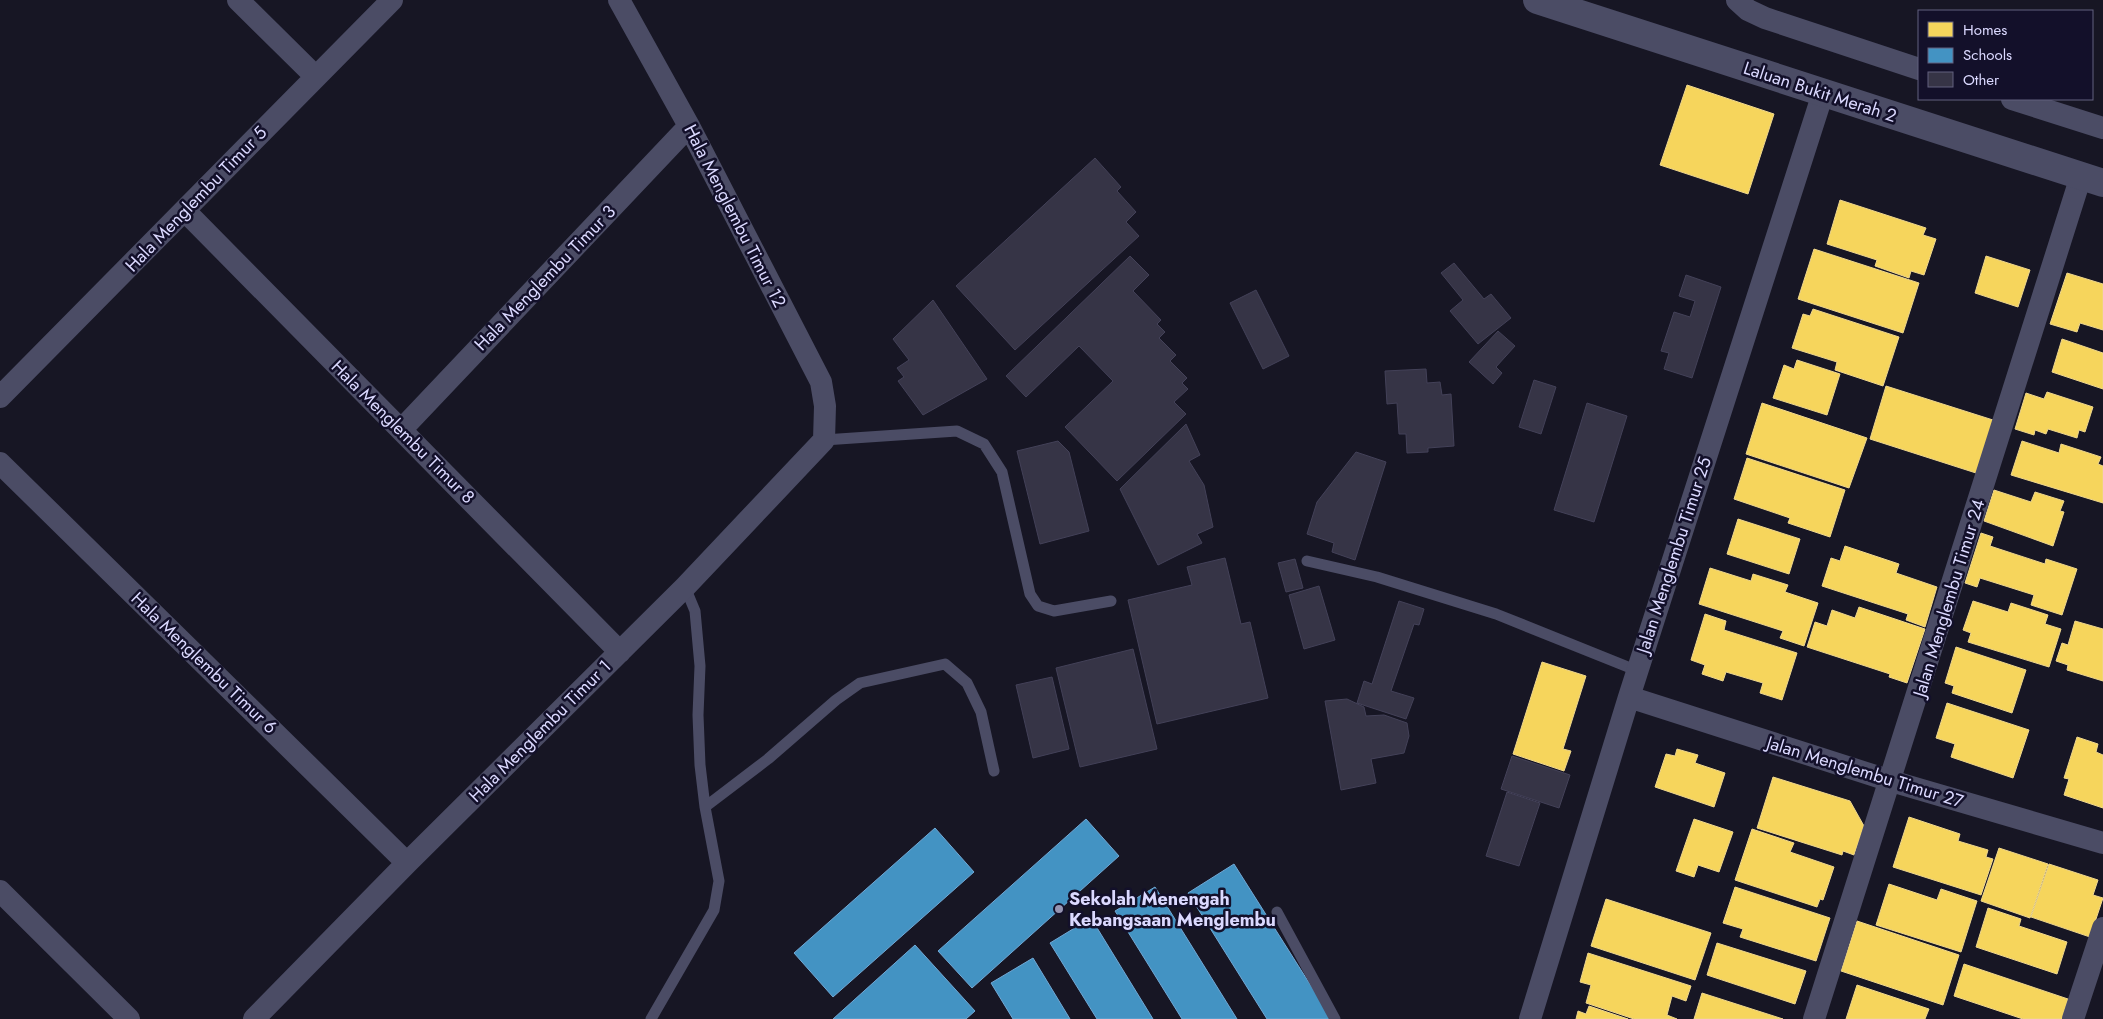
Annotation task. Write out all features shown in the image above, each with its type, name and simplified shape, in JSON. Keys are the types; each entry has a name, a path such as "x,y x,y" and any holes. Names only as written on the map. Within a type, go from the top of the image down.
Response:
{"street":[{"path":"238,0 315,76"},
{"name":"Hala Menglembu Timur 5","path":"0,397 392,0"},
{"name":"Hala Menglembu Timur 12","path":"619,0 690,126 821,382 825,406 824,440"},
{"name":"Laluan Bukit Merah 2","path":"1536,0 2092,180"},
{"path":"1737,0 1748,10 1765,18 1918,69"},
{"name":"Jalan Menglembu Timur 25","path":"1530,1019 1629,697 1822,93"},
{"path":"2015,100 2103,128"},
{"name":"Hala Menglembu Timur 3","path":"401,430 690,126"},
{"name":"Jalan Menglembu Timur 24","path":"1814,1019 2092,180"},
{"name":"Hala Menglembu Timur 8","path":"185,211 620,652"},
{"name":"Hala Menglembu Timur 1","path":"254,1019 407,863 685,586 824,440"},
{"name":"Hala Menglembu Timur 6","path":"0,463 407,863"},
{"name":"Jalan Menglembu Timur 27","path":"1629,697 1891,782 2103,843"},
{"path":"0,891 129,1019"},
{"path":"2073,1019 2103,928"}],"lane":[{"path":"824,440 957,431 984,444 1002,472 1030,594 1038,606 1054,611 1111,601"},
{"path":"1307,561 1377,577 1496,614 1638,670"},
{"path":"651,1019 714,910 719,881 705,808 700,765 698,716 700,666 695,611 685,586"},
{"path":"705,808 768,759 836,700 860,683 945,664 967,683 981,712 994,771"},
{"path":"1277,912 1335,1019"}],"building: Homes":[{"path":"1687,85 1774,114 1748,194 1660,165"},
{"path":"1840,200 1926,228 1923,235 1936,239 1924,275 1911,271 1909,278 1875,266 1877,260 1827,244"},
{"path":"1814,249 1919,283 1903,333 1798,299"},
{"path":"1986,256 2030,270 2018,307 1975,293"},
{"path":"2067,273 2103,284 2103,330 2080,323 2077,332 2050,324"},
{"path":"1813,309 1899,337 1883,386 1835,370 1837,362 1792,348 1803,314 1810,316"},
{"path":"2062,339 2103,353 2103,389 2052,372"},
{"path":"1797,360 1840,374 1827,415 1773,398 1784,365 1794,369"},
{"path":"1886,386 1993,420 1976,473 1870,439"},
{"path":"2047,392 2093,407 2085,432 2079,430 2077,438 2048,429 2046,434 2035,430 2034,435 2015,429 2026,393 2044,399"},
{"path":"1762,403 1867,438 1849,488 1746,454"},
{"path":"2022,441 2059,453 2061,444 2101,457 2098,464 2103,466 2103,503 2011,475"},
{"path":"1747,458 1845,490 1830,537 1788,523 1790,518 1734,499"},
{"path":"1994,490 2031,502 2035,492 2064,501 2060,511 2064,512 2053,546 1984,521"},
{"path":"1738,519 1800,539 1789,574 1727,554"},
{"path":"1981,533 1993,537 1990,546 2045,564 2046,559 2077,569 2062,615 2031,605 2034,595 1980,578 1977,587 1965,583"},
{"path":"1845,546 1899,564 1896,573 1937,587 1925,627 1906,620 1908,614 1822,586 1831,558 1840,561"},
{"path":"1710,568 1751,581 1753,574 1788,585 1785,592 1818,603 1804,646 1780,638 1783,631 1699,604"},
{"path":"1973,601 2008,612 2011,603 2048,615 2045,624 2061,629 2049,667 1968,642 1971,633 1963,630"},
{"path":"1859,607 1925,629 1907,683 1889,677 1890,674 1807,647 1815,622 1827,626 1832,610 1855,618"},
{"path":"1705,614 1726,621 1724,630 1797,653 1782,700 1760,693 1763,683 1726,672 1723,681 1702,674 1705,665 1691,660"},
{"path":"2075,621 2103,629 2103,681 2067,670 2068,665 2056,661 2062,643 2068,645"},
{"path":"1956,647 2026,670 2012,713 1952,693 1954,686 1945,683"},
{"path":"1542,662 1586,676 1563,749 1571,751 1564,771 1513,754"},
{"path":"1947,703 2029,730 2013,778 1951,757 1955,744 1936,738"},
{"path":"2077,737 2098,744 2096,752 2103,755 2103,808 2064,795 2069,779 2064,778"},
{"path":"1677,749 1698,755 1695,763 1725,773 1714,807 1655,787 1666,754 1675,756"},
{"path":"1773,777 1850,801 1864,826 1854,855 1843,851 1842,855 1757,828"},
{"path":"1909,817 1960,834 1958,841 1988,850 1986,857 1993,859 1981,895 1893,867"},
{"path":"1694,819 1733,832 1719,872 1698,865 1694,877 1676,871"},
{"path":"1752,829 1794,843 1790,852 1834,867 1823,900 1820,899 1817,907 1735,880"},
{"path":"1999,848 2048,864 2030,918 1981,901"},
{"path":"2049,864 2098,880 2093,895 2103,898 2090,937 2031,917"},
{"path":"1889,884 1937,900 1941,889 1977,901 1961,952 1876,925"},
{"path":"1735,887 1830,918 1816,961 1740,937 1743,929 1723,923"},
{"path":"1606,899 1711,933 1695,980 1591,946"},
{"path":"1988,908 2021,919 2019,926 2067,942 2057,974 1976,947"},
{"path":"1857,921 1959,955 1943,1005 1841,971"},
{"path":"1717,943 1806,971 1795,1004 1707,975"},
{"path":"1588,953 1691,986 1686,1001 1672,996 1667,1015 1677,1019 1634,1019 1586,1003 1591,985 1580,982"},
{"path":"1964,964 2068,999 2062,1019 2023,1019 1954,996"},
{"path":"1857,985 1929,1009 1925,1019 1846,1019"},
{"path":"1702,993 1783,1019 1694,1019"},
{"path":"1589,1006 1628,1019 1576,1019 1578,1011 1586,1014"}],"building: Schools":[{"path":"1086,819 1119,856 972,988 938,951"},
{"path":"935,828 974,872 833,997 794,953"},
{"path":"1234,864 1332,1019 1267,1019 1188,893"},
{"path":"1155,887 1237,1019 1182,1019 1115,911"},
{"path":"1091,918 1153,1019 1097,1019 1050,943"},
{"path":"915,945 975,1011 966,1019 833,1019"},
{"path":"1033,958 1070,1019 1013,1019 991,983"}],"building: Other":[{"path":"1095,158 1121,187 1117,191 1136,212 1126,222 1139,236 1015,350 956,286"},
{"path":"1130,256 1149,275 1133,291 1161,320 1157,324 1165,332 1159,338 1176,355 1170,361 1187,378 1182,383 1188,389 1174,402 1186,414 1117,481 1065,427 1113,381 1079,346 1026,397 1006,376"},
{"path":"1454,263 1484,299 1491,294 1511,318 1478,344 1450,311 1463,300 1441,273"},
{"path":"1686,275 1721,287 1692,378 1664,369 1669,353 1661,351 1674,312 1690,317 1695,301 1679,296"},
{"path":"1256,290 1289,356 1263,369 1230,303"},
{"path":"933,300 987,379 923,415 898,381 904,377 897,368 909,360 893,339"},
{"path":"1498,331 1515,346 1496,367 1502,373 1493,384 1469,362"},
{"path":"1426,369 1427,383 1440,382 1442,395 1451,394 1454,446 1428,448 1428,452 1407,453 1406,434 1399,434 1397,403 1387,404 1385,371"},
{"path":"1534,380 1556,387 1541,434 1519,427"},
{"path":"1587,403 1627,416 1594,522 1554,510"},
{"path":"1186,424 1200,455 1189,461 1204,485 1213,527 1197,534 1202,543 1158,565 1120,489"},
{"path":"1058,441 1069,452 1089,531 1040,544 1017,451"},
{"path":"1356,452 1386,462 1355,560 1332,552 1334,543 1307,534 1317,502"},
{"path":"1225,558 1241,624 1250,622 1268,698 1157,724 1128,600 1192,585 1187,567"},
{"path":"1295,559 1303,588 1286,592 1278,563"},
{"path":"1319,586 1335,640 1304,649 1289,595"},
{"path":"1399,601 1424,609 1419,625 1414,624 1391,691 1414,698 1406,719 1357,703 1364,681 1372,684"},
{"path":"1133,649 1157,749 1080,767 1056,668"},
{"path":"1052,677 1069,749 1033,758 1016,685"},
{"path":"1347,699 1364,707 1366,716 1384,715 1407,723 1409,736 1404,753 1371,759 1376,783 1341,790 1325,701"},
{"path":"1512,756 1570,775 1559,808 1501,789"},
{"path":"1507,792 1540,803 1519,866 1486,856"}],"place":[{"name":"Sekolah Menengah Kebangsaan Menglembu","path":"1059,909"}]}
